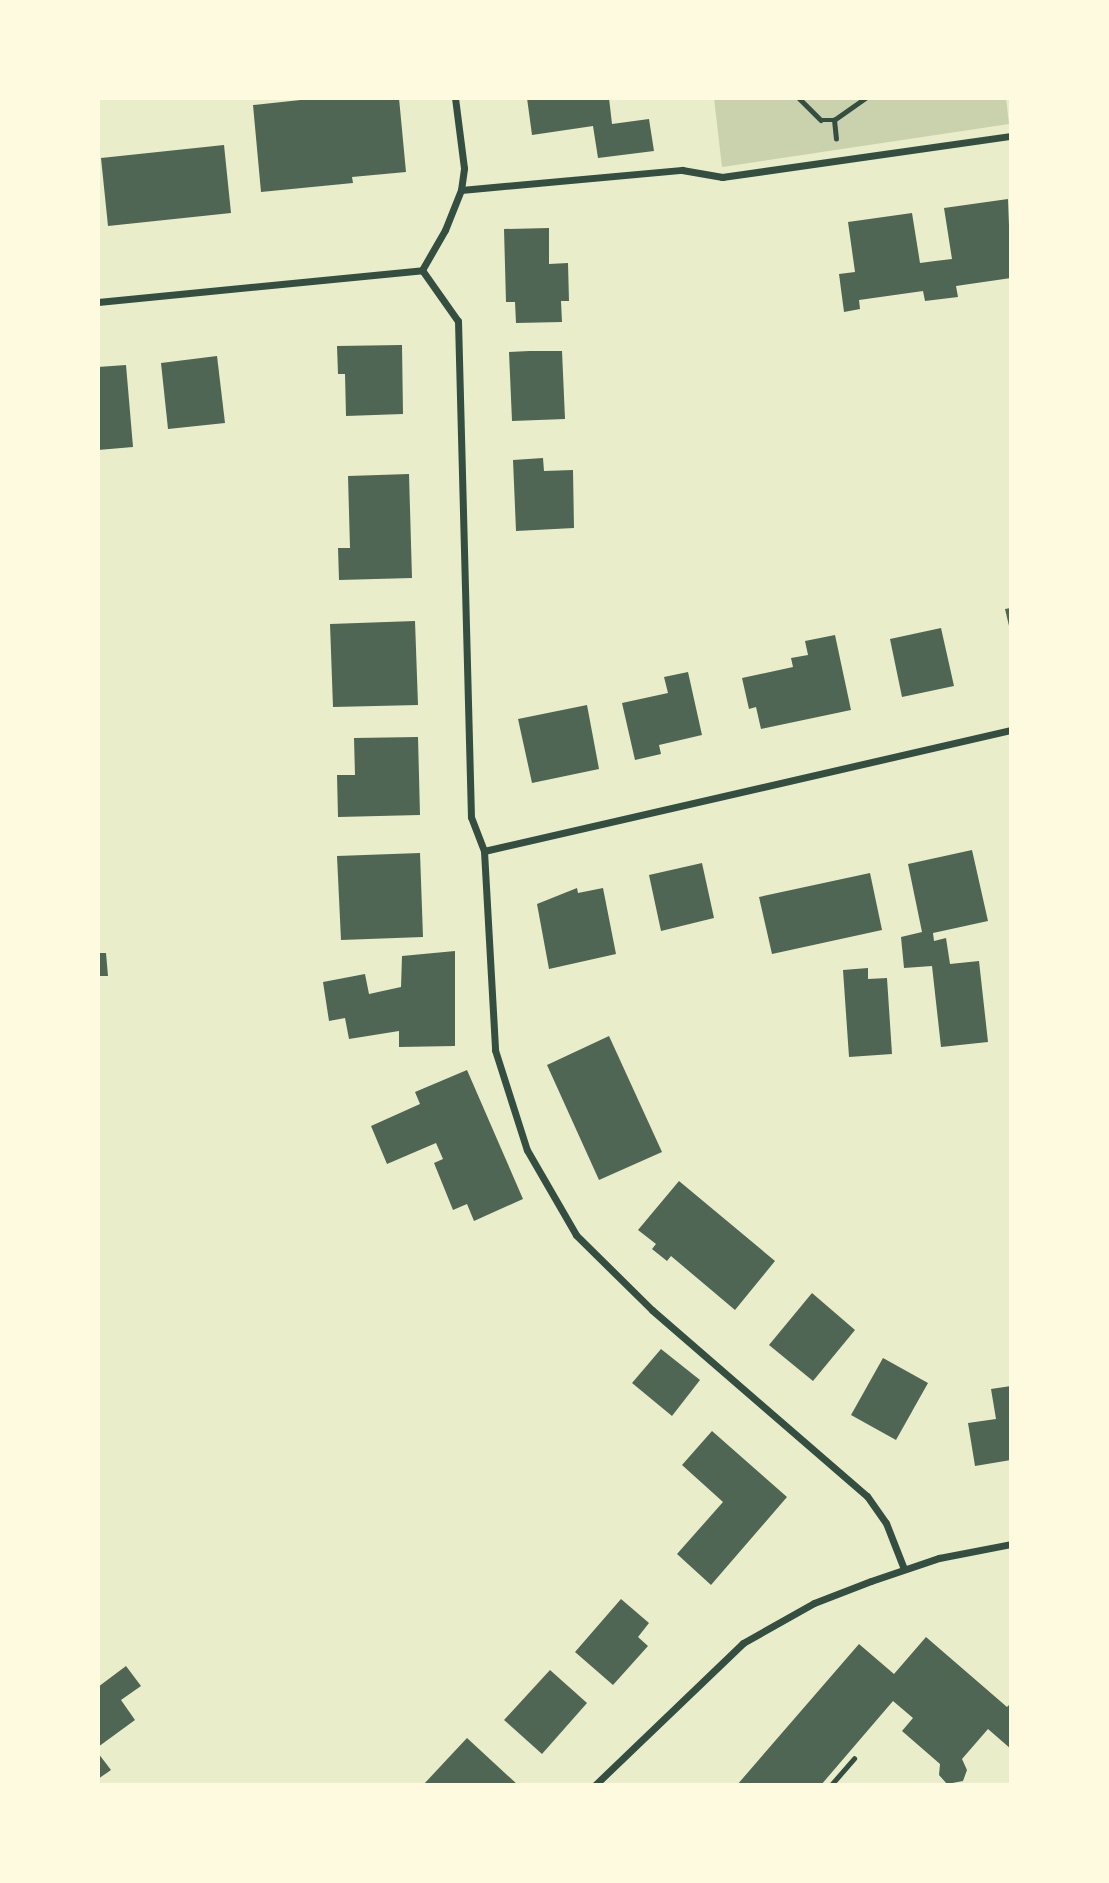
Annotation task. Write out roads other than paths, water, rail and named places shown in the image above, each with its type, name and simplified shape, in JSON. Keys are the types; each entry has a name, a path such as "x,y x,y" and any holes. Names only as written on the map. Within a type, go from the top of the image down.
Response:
{"street":[{"path":"422,270 445,230 461,190 464,168 455,98"},
{"path":"461,190 682,170 722,177 1011,136"},
{"path":"98,302 422,270"},
{"path":"422,270 458,321 471,817 484,851 495,1050 527,1150 576,1236 652,1310 867,1496 886,1523 904,1569"},
{"path":"484,851 1011,730"},
{"path":"598,1784 743,1643 814,1603 904,1569 1011,1544"}]}
